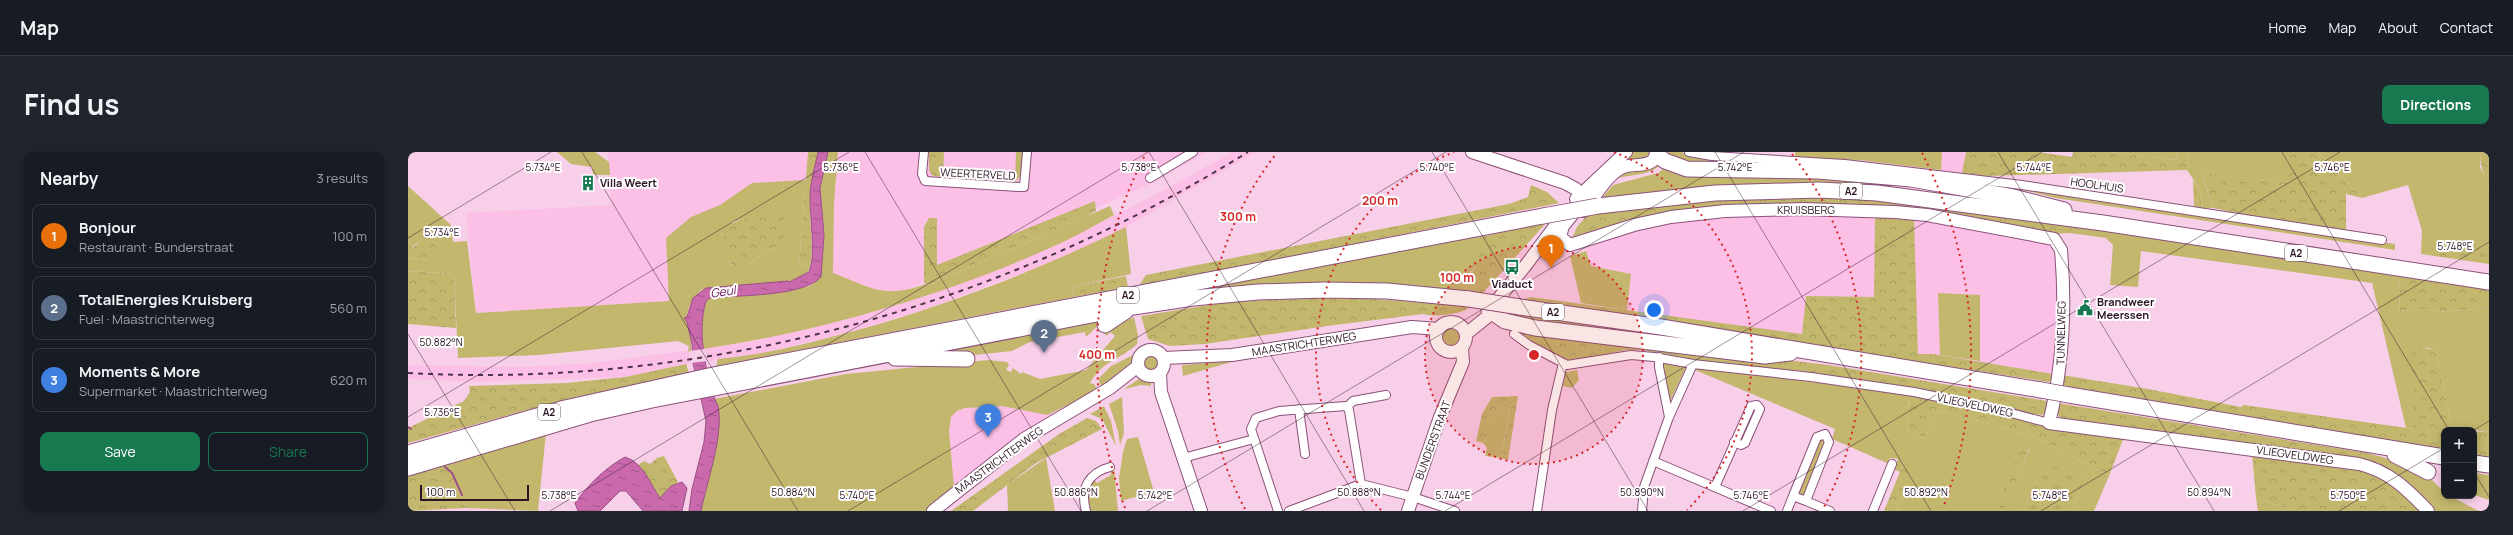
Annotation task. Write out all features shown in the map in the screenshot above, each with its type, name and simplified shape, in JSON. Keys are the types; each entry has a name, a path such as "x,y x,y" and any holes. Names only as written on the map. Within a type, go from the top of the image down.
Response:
{"highway":[{"name":"A2","path":"1657,154 1665,161 1687,169 1818,171 1911,179 2050,205 2103,223"},
{"name":"A2","path":"408,453 558,410 692,386 1543,216 1598,206 1715,193 1850,191 1931,198 2489,282"},
{"name":"A2","path":"715,381 870,357 1133,307 1220,295 1296,290 1387,291 1469,299 1807,351 2441,457"},
{"name":"A2","path":"1105,325 1133,307"},
{"name":"A2","path":"1489,310 1505,321 1535,328 1765,356 1807,351"},
{"name":"A2","path":"870,357 967,359"},
{"name":"A2","path":"408,468 590,414 692,386"},
{"name":"A2","path":"2376,446 2428,472"},
{"path":"2477,463 2489,465"}],"street":[{"name":"WEERTERVELD","path":"924,152 922,174 925,181 1019,188 1024,187 1027,152"},
{"path":"1150,178 1193,152"},
{"path":"1464,330 1448,322 1438,334 1441,348 1457,350 1464,330 1487,317 1489,310 1580,195 1626,152"},
{"name":"HOOLHUIS","path":"1689,152 1712,156 1845,164 2022,185 2382,240"},
{"path":"1476,153 1569,184 1580,195 1581,205 1564,226 1560,237"},
{"path":"1526,265 1560,237 1575,222 1611,176 1620,168 1632,165 1648,164 1657,154"},
{"name":"KRUISBERG","path":"1560,237 1565,243 1571,245 1634,225 1671,217 1725,211 1803,209 1866,210 1927,215 2048,238 2057,242"},
{"name":"TUNNELWEG","path":"2049,423 2058,388 2062,348 2062,254 2057,242"},
{"name":"MAASTRICHTERWEG","path":"933,511 1024,440 1110,388 1154,369 1203,358 1405,330 1412,327 1438,334"},
{"name":"VLIEGVELDWEG","path":"1514,334 1562,363 1574,365 1631,355 1659,357 1693,364 1811,377 1914,392 1996,409 2049,423 2359,464 2380,470 2399,481 2428,511"},
{"name":"BUNDERSTRAAT","path":"1408,511 1436,428 1459,370 1457,350"},
{"path":"1659,357 1659,367 1669,417"},
{"path":"1537,511 1552,410 1562,363"},
{"path":"1642,511 1641,498 1653,461 1669,417 1693,364"},
{"path":"1154,369 1200,511"},
{"path":"1360,484 1347,407 1352,401 1386,395"},
{"path":"1278,511 1251,425 1256,418 1279,411 1342,405 1347,407"},
{"path":"1715,487 1734,442 1751,406 1757,405 1760,409 1745,443 1741,445 1734,442"},
{"path":"1299,409 1305,454"},
{"path":"1787,511 1817,437 1825,434 1830,442 1806,501"},
{"path":"1183,458 1254,438"},
{"path":"1653,461 1771,511"},
{"path":"1873,511 1892,464"},
{"path":"1086,511 1083,498 1087,482 1099,470 1110,467"},
{"path":"1289,511 1360,484 1413,497 1455,511"},
{"path":"1793,496 1830,511"}],"shaded area":[{"path":"608,152 808,152 806,180 691,217 669,301 476,313 466,213 611,205"},
{"path":"837,152 1208,152 1142,188 896,294 830,278"},
{"path":"1232,152 1256,152 1126,227 1072,254 927,309 839,335 748,356 686,364 625,377 472,382 408,379 408,365 521,367 592,363 744,343 870,313 930,294 1063,242 1166,189"},
{"path":"1942,152 1966,152 1962,173 1941,170"},
{"path":"1751,213 1923,217 2049,242 2060,255 2057,381 1805,345 1622,314 1593,279 1584,246 1642,226"},
{"path":"1075,400 1079,401 954,487 949,431 951,417 957,411 965,408 1002,406 1047,415"}],"green space":[{"path":"557,152 595,152 609,162 610,175 593,175 592,167 571,164"},
{"path":"808,152 818,152 810,198 812,251 810,268 799,264"},
{"path":"828,152 838,152 834,203 833,273 878,290 899,291 926,284 929,285 1110,206 1114,215 1069,239 1021,261 932,294 841,321 794,332 703,349 702,317 706,301 710,298 787,291 810,286 821,277 824,235 820,188"},
{"path":"929,152 944,152 943,177 933,176 929,171"},
{"path":"1016,152 1024,152 1022,175 1015,182"},
{"path":"1630,152 1651,152 1647,157 1626,162 1626,157"},
{"path":"1668,152 1680,152 1758,166 1695,163 1671,158"},
{"path":"1795,152 1942,152 1941,170 1859,160 1795,158"},
{"path":"1966,152 2038,152 2072,157 2073,152 2110,152 2176,160 2178,152 2189,152 2187,170 1987,176 1962,173"},
{"path":"2110,152 2178,152 2176,160"},
{"path":"2189,152 2288,152 2287,182 2202,174 2213,208 2203,208 2199,188 2187,170"},
{"path":"2288,152 2318,152 2362,198 2346,194 2346,236 2213,208 2202,173 2286,182"},
{"path":"2318,152 2481,152 2480,167 2487,181 2489,193 2489,251 2462,250 2421,254 2422,231 2408,185 2362,198"},
{"path":"2481,152 2489,152 2489,193 2481,164"},
{"path":"1662,163 1653,170 1641,174 1617,178 1615,174"},
{"path":"1668,165 1792,173 1899,185 1824,183 1750,184 1675,189 1601,199 1613,185 1658,173"},
{"path":"806,180 799,264 810,268 803,276 792,281 777,284 712,287 701,290 693,299 687,314 691,341 691,351 688,352 689,346 678,341 539,355 458,358 454,274 408,271 408,258 429,260 437,245 429,236 411,247 408,241 408,186 451,225 453,242 467,241 476,313 669,301 666,238 691,217 720,205 752,183","holes":["757,216 765,216 777,247 762,253 749,265 731,265 726,254 725,244 732,222"]},
{"path":"2193,180 2199,188 2203,208 2194,207"},
{"path":"1531,185 1547,192 1559,203 1138,287 1146,275 1509,204 1528,197"},
{"path":"2007,186 2395,244 2395,250 2056,198"},
{"path":"1833,198 1902,201 2095,227 2092,236 2070,233 2055,234 1905,208 1632,220 1575,240 1572,238 1577,227 1588,214 1719,200"},
{"path":"1095,201 1096,211 1085,217 929,285 924,283 924,227 929,218 937,218 937,265"},
{"path":"774,212 784,217 783,240 777,247 762,253 744,269 736,269 728,260 724,248 723,242 727,225 746,218"},
{"path":"1875,214 1914,217 1918,354 1933,354 2053,374 2050,382 1517,301 1531,297 1802,334 1806,296 1874,297"},
{"path":"1547,222 1482,294 1462,292 1459,285 1477,266 1477,238"},
{"path":"1126,227 1131,274 1072,287 1074,297 716,366 718,359 769,352 803,344 854,331 924,310 1026,272"},
{"path":"2095,227 2398,276 2400,311 2423,309 2438,312 2489,308 2489,431 2477,431 2477,427 2451,427 2436,349 2422,347 2414,429 2406,428 2372,283 2141,251 2138,287 2110,285 2113,245 2106,238 2092,236"},
{"path":"1489,231 1490,234 1477,238 1477,266 1468,274 1462,292 1136,301"},
{"path":"429,236 437,245 434,257 429,260 408,258 408,241 411,247"},
{"path":"2462,249 2489,250 2489,264 2421,254"},
{"path":"1586,251 1591,266 1631,274 1627,310 1581,303 1570,256"},
{"path":"408,271 454,274 456,328 408,324"},
{"path":"1126,276 1128,287 1074,297 1072,287"},
{"path":"2398,276 2489,288 2489,308 2438,312 2423,309 2400,311"},
{"path":"1938,293 1980,295 1980,361 1940,355"},
{"path":"1297,298 1374,299 1470,306 1462,311 1448,314 1423,314 1205,344 1170,346 1148,339 1141,316 1221,303"},
{"path":"1506,311 1658,337 1501,316"},
{"path":"1134,317 1138,335 1137,344 1106,365 1095,375 1090,383 1094,384 1098,391 1047,415 1002,406 965,408 957,411 951,417 949,431 954,487 926,511 701,511 717,438 717,410 714,399 846,374 988,360 1007,362 1009,365 1006,370 1011,372 1013,368 1021,374 1022,372 1040,379 1086,370 1115,336 1110,332 1107,336 1102,332"},
{"path":"1105,319 1086,337 1085,332 1030,342 1012,351 965,356 934,354"},
{"path":"1451,327 1458,330 1461,337 1458,344 1451,347 1444,344 1441,337 1444,330"},
{"path":"1515,328 1828,365 2047,401 2046,412 2043,415 2033,414 1938,392 1802,371 1710,362 1640,350 1626,350 1566,362 1526,339"},
{"path":"2420,345 2428,349 2436,348 2451,427 2441,427 2441,448 2060,385 2062,375 2148,389 2241,407 2244,405 2414,429 2412,347"},
{"path":"1133,355 1135,358 1134,363 1102,388 1098,379 1111,366"},
{"path":"1148,355 1154,355 1159,360 1157,369 1154,371 1148,371 1143,366 1143,360"},
{"path":"1235,361 1183,376 1182,365"},
{"path":"1664,362 1683,364 1686,367 1669,404 1662,367"},
{"path":"686,364 689,373 567,399 408,443 408,428 464,401 470,392 469,386 566,383 625,377"},
{"path":"1696,368 1909,394 1907,431 1925,438 1938,410 2033,436 2109,476 2094,511 2071,511 2085,480 2044,463 2023,511 2003,511 2031,445 1994,511 1896,511 1914,465 1904,462 1900,472 1894,469 1898,459 1890,458 1887,463 1832,439 1835,429 1695,370"},
{"path":"1577,370 1579,380 1572,388 1563,386 1566,372"},
{"path":"1139,379 1151,381 1151,386 1141,385 1124,389"},
{"path":"1909,394 2124,437 2109,476 2033,436 1938,410 1925,438 1907,431"},
{"path":"1518,396 1508,460 1501,458 1511,404 1501,407 1496,412 1486,427 1487,436 1483,443 1476,441 1482,414 1492,397"},
{"path":"1122,397 1124,433 1120,445 1118,431 1109,404"},
{"path":"1511,403 1501,458 1485,456 1487,448 1483,443 1487,436 1485,427 1501,407"},
{"path":"2057,403 2367,453 2404,463 2399,476 2377,463 2364,460 2062,419 2056,413"},
{"path":"1104,406 1111,421 1116,446 1102,419 1090,414"},
{"path":"1087,418 1096,421 1102,429 1036,463 973,511 951,511 1059,434"},
{"path":"2489,431 2489,457 2477,455 2477,432"},
{"path":"546,433 538,511 466,508 449,469 456,460"},
{"path":"1138,437 1154,492 1121,501 1119,478 1123,452 1127,439"},
{"path":"1820,437 1827,440 1804,498 1797,495"},
{"path":"2025,441 2031,444 2007,503 2003,511 1994,511"},
{"path":"2252,453 2379,473 2423,511 2295,511 2256,498"},
{"path":"664,456 678,482 660,498 638,465 644,461 650,464 657,458"},
{"path":"1046,458 1055,511 1008,511 1007,485"},
{"path":"456,460 449,469 466,508 408,511 408,472"},
{"path":"1904,462 1915,465 1896,511 1884,511"},
{"path":"2044,462 2085,480 2071,511 2023,511"},
{"path":"2404,463 2428,476 2441,489 2441,499 2456,499 2480,511 2436,511 2399,476"},
{"path":"1110,469 1114,469 1118,511 1090,511 1087,492 1093,479 1097,483 1111,475"},
{"path":"2477,473 2489,475 2489,500 2477,496"},
{"path":"2256,498 2295,511 2258,511"}],"water":[{"name":"Geul","path":"818,152 828,152 820,188 824,235 821,277 812,284 785,292 710,298 706,301 702,324 703,349 714,397 718,406 719,430 701,511 689,511 692,489 704,442 706,421 693,363 692,344 687,322 684,318 687,317 693,298 706,288 789,282 809,272 812,257 810,192"},
{"path":"625,457 632,460 642,469 660,498 671,486 682,482 687,488 682,511 643,511 626,491 620,491 600,511 578,511 575,503 586,489 604,471"}],"pier":[{"path":"705,349 707,361 691,363 689,351"}],"waterway":[{"path":"445,467 452,473 462,495"}],"railway":[{"path":"408,373 519,374 629,367 738,351 845,327 950,295 1052,255 1152,207 1248,152"}],"place":[{"name":"Villa Weert","path":"588,183"},
{"name":"Viaduct","path":"1512,267"},
{"name":"Bonjour","path":"1551,268"},
{"name":"Brandweer Meerssen","path":"2085,308"},
{"name":"TotalEnergies Kruisberg","path":"1044,353"},
{"name":"Moments & More","path":"988,437"}]}
